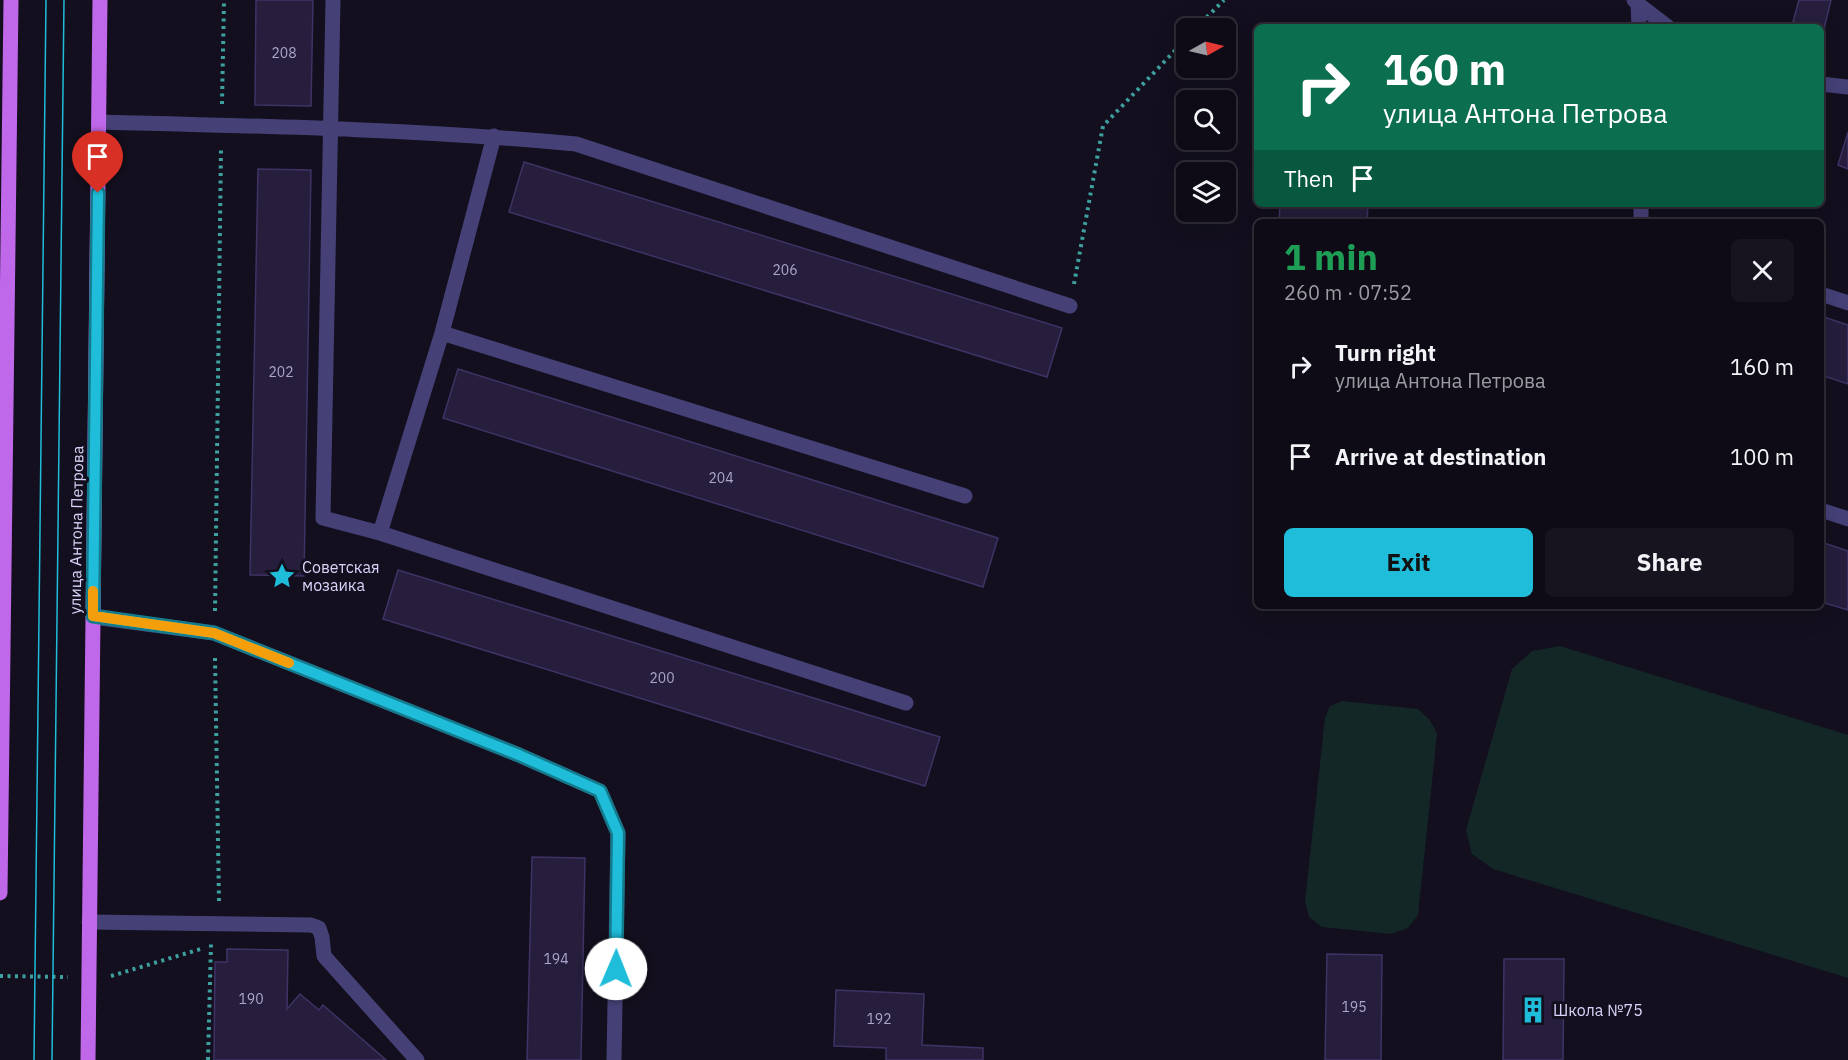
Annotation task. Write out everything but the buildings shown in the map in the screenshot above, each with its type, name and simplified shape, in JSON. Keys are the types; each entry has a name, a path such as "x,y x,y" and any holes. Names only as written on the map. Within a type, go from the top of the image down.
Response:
{"main road":[{"path":"0,893 3,483 11,0"},
{"name":"улица Антона Петрова","path":"88,1060 100,0"}],"lane":[{"path":"333,0 323,518 380,533 906,703"},
{"path":"1636,2 1639,24"},
{"path":"1636,2 1664,24"},
{"path":"1824,84 1848,87"},
{"path":"99,122 330,128 494,136 576,144 1070,306"},
{"path":"380,533 442,333 494,136"},
{"path":"1824,295 1848,303"},
{"path":"442,333 965,496"},
{"path":"1824,511 1848,519"},
{"path":"93,616 214,633 519,755 600,791 618,833 614,1060"},
{"path":"89,922 311,925 319,928 324,956 417,1060"}],"path":[{"path":"208,1060 211,945 220,923 214,633 224,0"},
{"path":"1206,18 1224,0"},
{"path":"1070,306 1103,126 1176,49"}],"green space":[{"path":"1560,646 1848,735 1848,978 1493,869 1472,854 1466,830 1512,669 1532,651"},
{"path":"1342,701 1418,709 1430,720 1437,734 1418,915 1408,928 1391,934 1322,927 1309,917 1305,901 1325,718 1330,706"}],"tram line":[{"path":"34,1060 46,0"},
{"path":"52,1060 64,0"}],"slow traffic":[{"path":"93,591 93,616 214,633 289,663"}],"place":[{"name":"Советская мозаика","path":"282,576"},
{"name":"Школа №75","path":"1533,1010"}],"route":[{"path":"98,193 93,616 214,633 519,755 600,791 618,833 616,969"}]}
